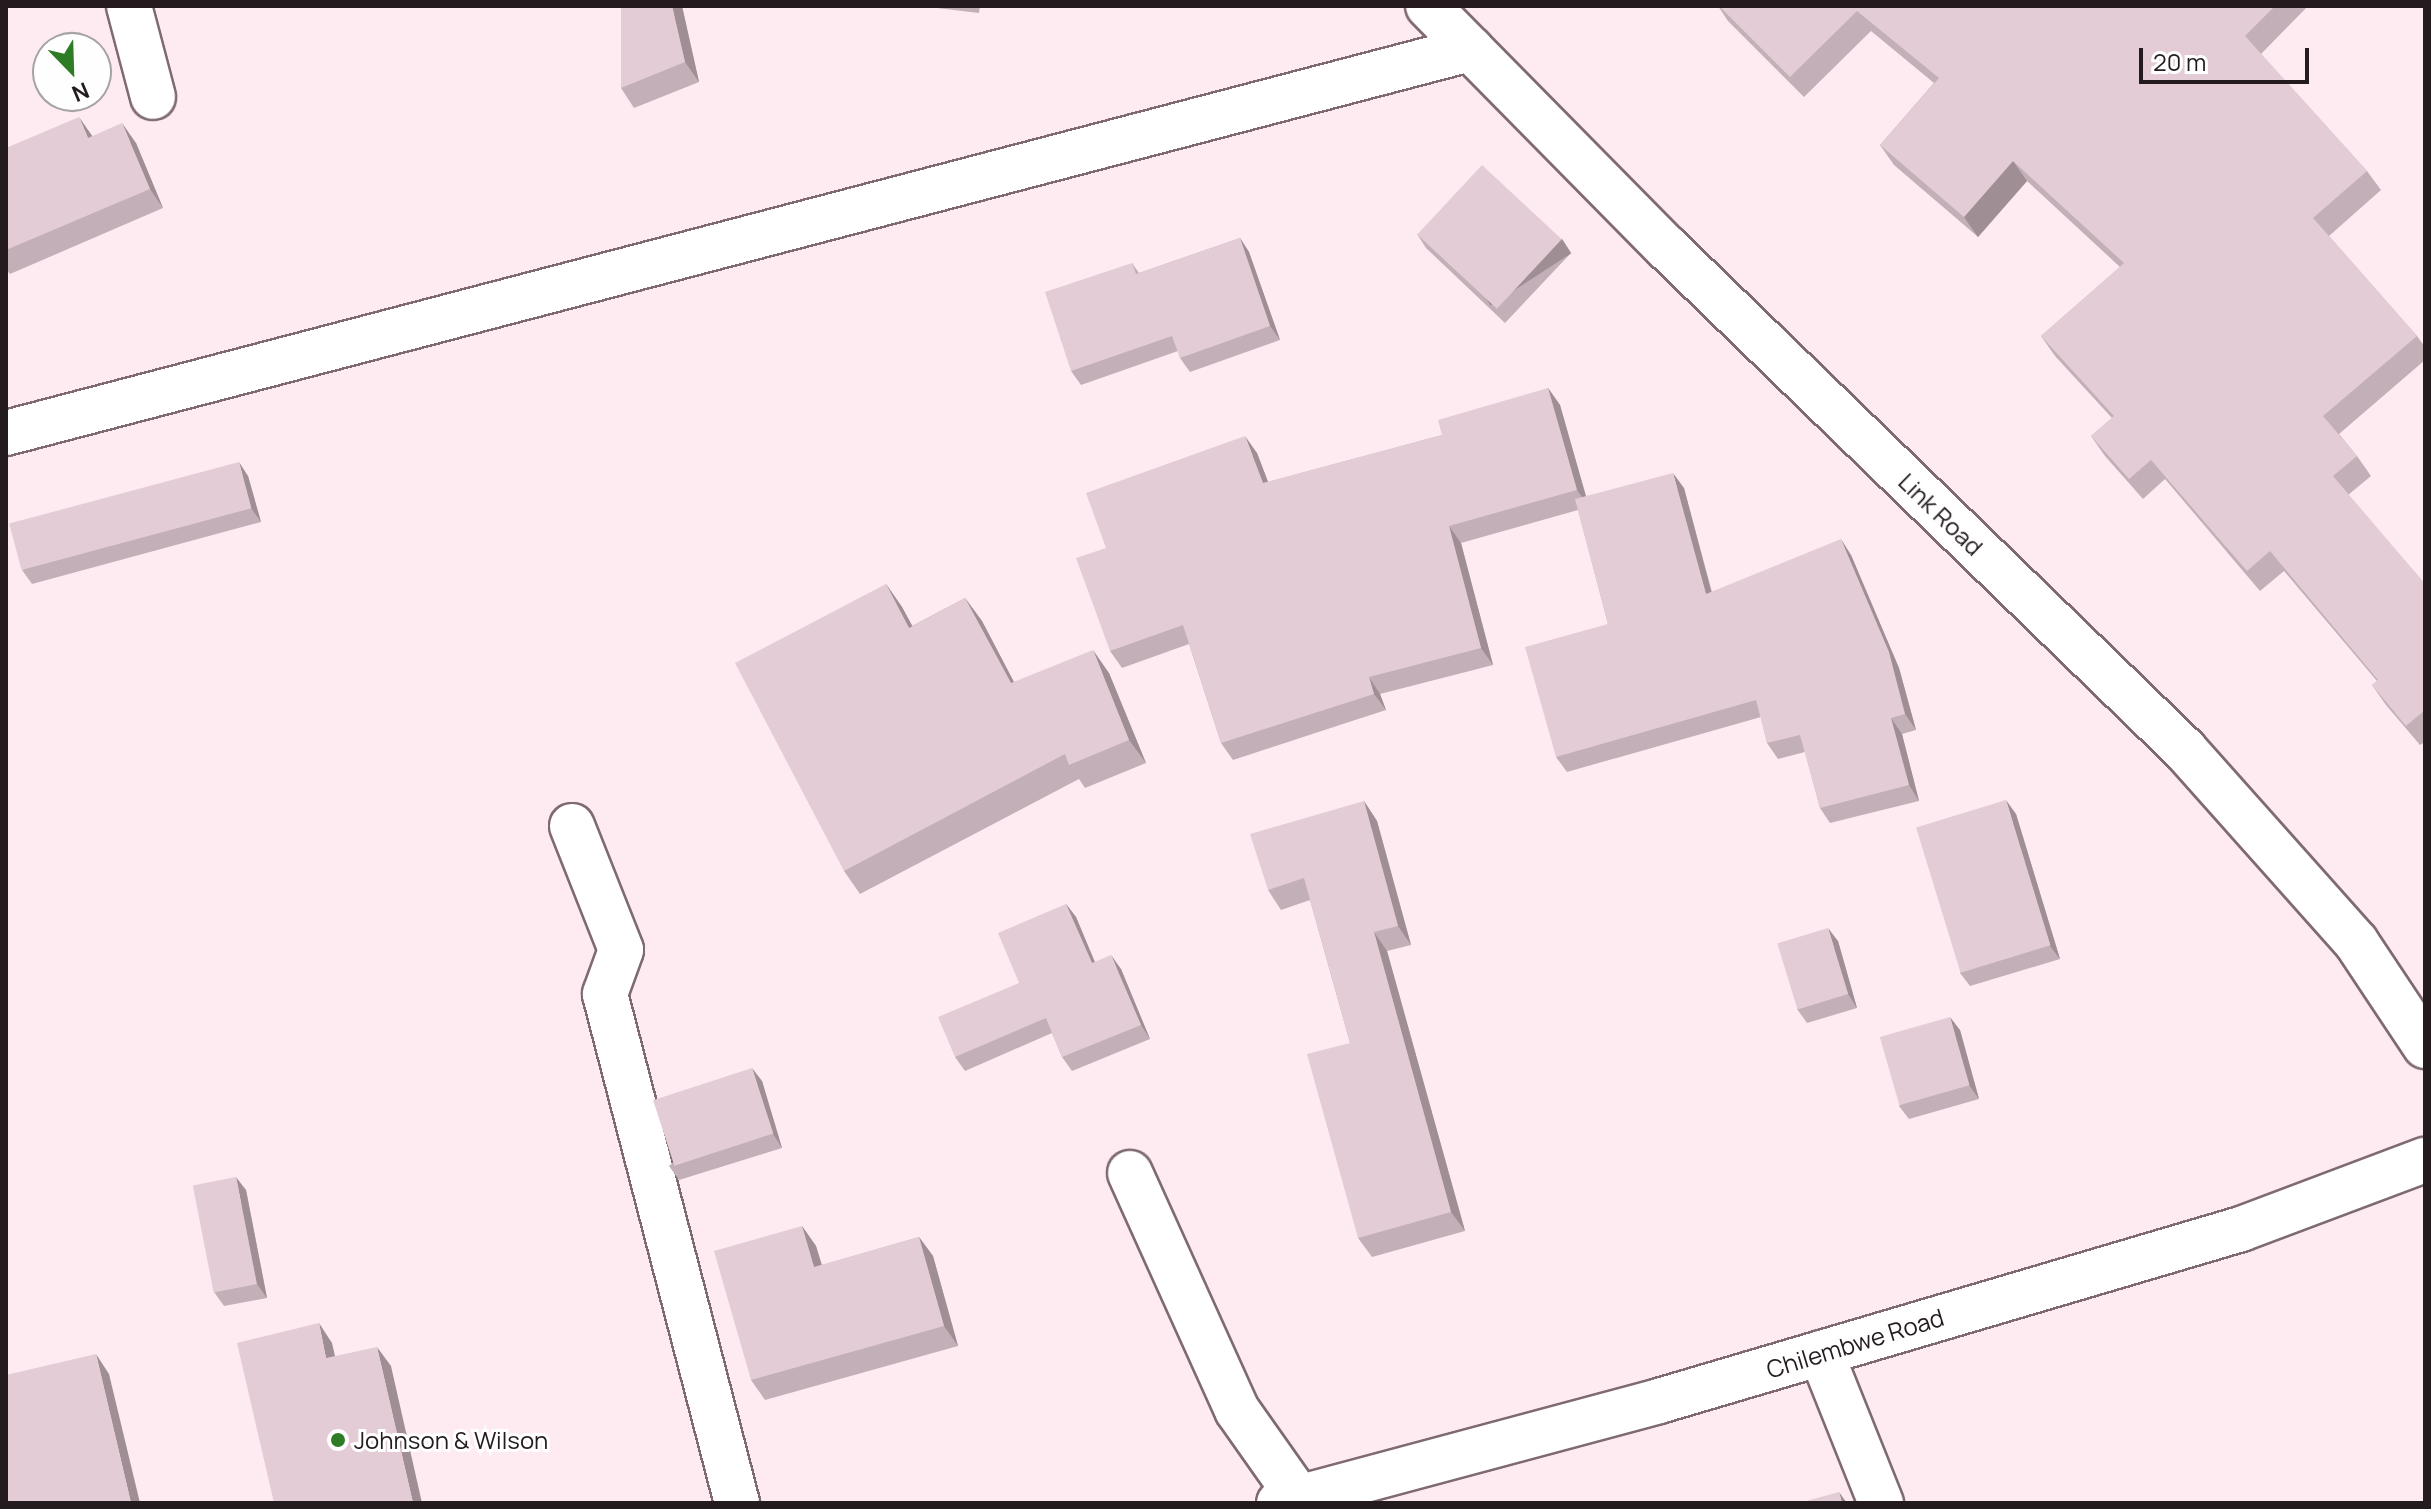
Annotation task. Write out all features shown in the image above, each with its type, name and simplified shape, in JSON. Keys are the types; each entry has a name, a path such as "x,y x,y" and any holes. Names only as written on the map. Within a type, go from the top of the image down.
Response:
{"street":[{"path":"129,6 153,97"},
{"name":"Link Road","path":"1428,6 1678,259 2185,750 2356,942 2425,1046"},
{"path":"6,433 1470,49"},
{"path":"572,826 621,950 605,994 737,1503"},
{"name":"Chilembwe Road","path":"1288,1499 1659,1401 2241,1229 2425,1160"},
{"path":"1130,1173 1237,1410 1288,1499"},
{"path":"1821,1353 1881,1503"}],"building":[{"path":"621,6 672,6 685,62 621,88"},
{"path":"1719,6 2275,6 2245,36 2367,171 2313,218 2417,336 2323,416 2357,456 2333,476 2425,584 2425,710 2406,726 2372,685 2378,680 2270,551 2247,571 2151,460 2129,479 2091,436 2114,416 2041,336 2124,263 2013,161 1964,217 1880,145 1939,78 1857,11 1790,77"},
{"path":"79,117 88,138 122,123 150,189 6,250 6,148"},
{"path":"1482,165 1562,239 1497,309 1417,234"},
{"path":"1240,238 1270,326 1180,358 1172,336 1071,371 1045,292 1132,263 1136,274"},
{"path":"1548,388 1577,490 1449,526 1481,648 1369,677 1374,694 1221,743 1183,625 1110,651 1076,558 1106,548 1086,493 1245,436 1263,483 1442,435 1438,420"},
{"path":"239,462 251,508 22,570 9,524"},
{"path":"1673,473 1706,594 1841,539 1889,652 1905,714 1891,718 1909,785 1820,808 1800,735 1767,743 1756,700 1556,757 1525,647 1608,624 1575,499"},
{"path":"886,584 909,628 965,598 1011,683 1093,650 1129,740 1069,765 1065,754 844,871 735,663"},
{"path":"2006,800 2050,945 1961,973 1916,827"},
{"path":"1364,801 1398,926 1374,932 1451,1212 1358,1238 1307,1054 1350,1043 1304,878 1268,890 1250,834"},
{"path":"1066,904 1092,963 1111,955 1141,1025 1062,1057 1046,1018 955,1057 938,1017 1019,983 998,933"},
{"path":"1828,928 1848,994 1797,1009 1777,943"},
{"path":"1950,1017 1970,1085 1899,1105 1880,1037"},
{"path":"752,1068 773,1134 674,1166 653,1100"},
{"path":"236,1177 257,1284 214,1292 193,1185"},
{"path":"802,1226 814,1267 919,1237 944,1326 751,1380 714,1251"},
{"name":"Johnson & Wilson","path":"319,1323 326,1358 377,1347 413,1503 274,1503 237,1343"},
{"path":"96,1354 131,1503 6,1503 6,1375"},
{"path":"1839,1492 1842,1503 1799,1503"}],"place":[{"name":"Johnson & Wilson","path":"338,1440"}]}
